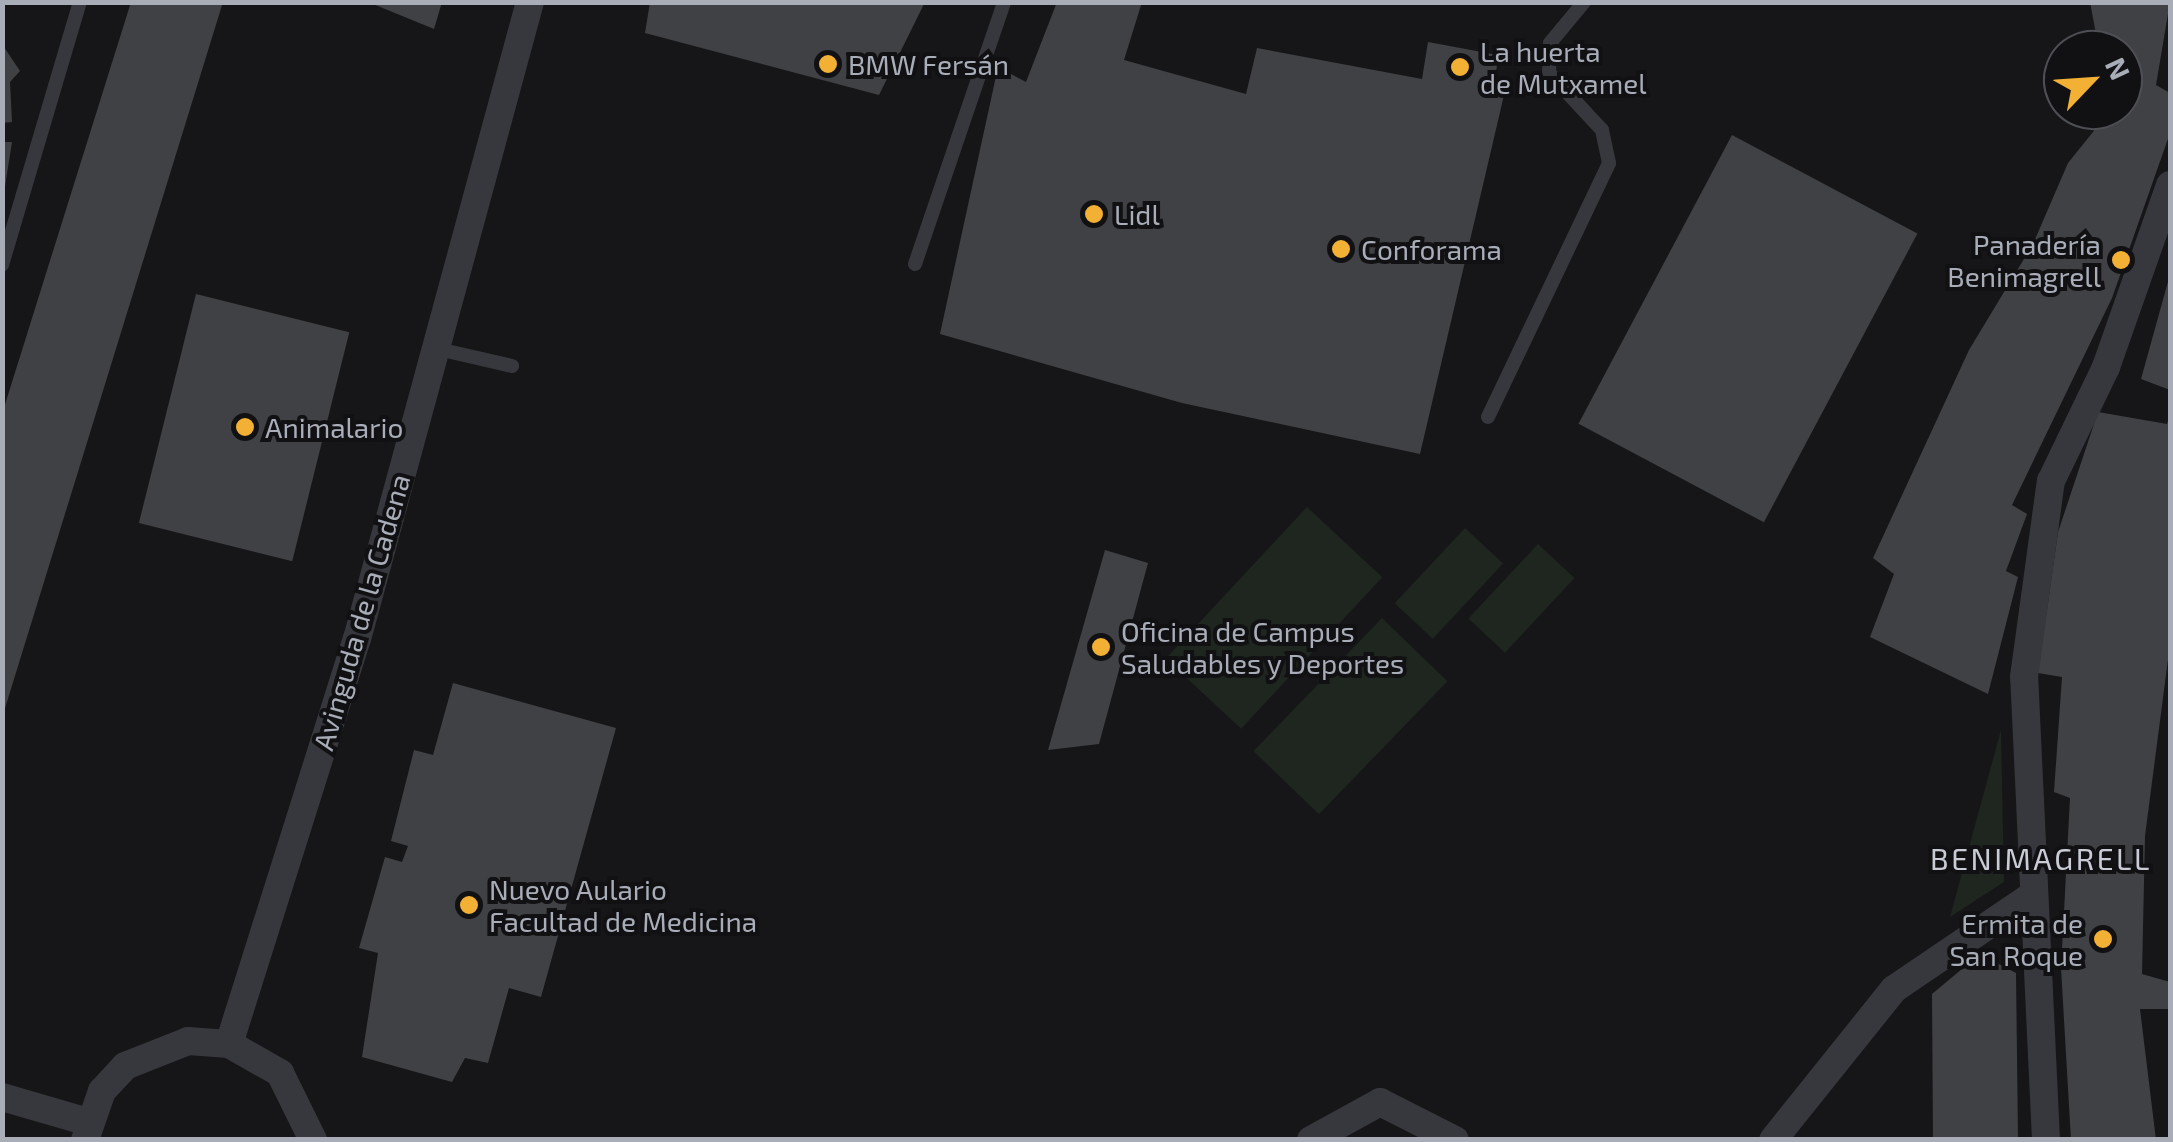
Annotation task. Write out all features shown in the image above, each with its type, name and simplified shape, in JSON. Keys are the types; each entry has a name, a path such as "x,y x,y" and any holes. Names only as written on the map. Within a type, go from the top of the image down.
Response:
{"street":[{"name":"Avinguda de la Cadena","path":"230,1044 438,349 530,2"},
{"path":"2046,1140 2024,677 2051,481 2106,368 2170,184"},
{"path":"1775,1138 1894,988 2034,895"},
{"path":"2,1097 86,1131 114,1079 154,1049 230,1044 280,1073 313,1140"},
{"path":"1311,1140 1380,1102 1456,1140"}],"lane":[{"path":"2,265 80,2"},
{"path":"914,264 1004,2"},
{"path":"1488,417 1610,163 1602,130 1549,73 1550,44 1584,2"},
{"path":"438,349 512,366"}],"shaded area":[{"path":"1307,507 1382,577 1241,729 1166,658"},
{"path":"1465,528 1503,563 1433,639 1395,603"},
{"path":"1538,544 1575,578 1505,653 1468,619"},
{"path":"1382,618 1447,681 1319,814 1253,751"},
{"path":"2001,730 2004,882 1950,917"}],"building":[{"path":"131,2 223,2 2,718 2,414"},
{"path":"368,2 442,2 434,29"},
{"name":"BMW Fersán","path":"650,2 925,2 879,95 645,33"},
{"path":"1057,2 1142,2 1124,60 1246,94 1257,48 1422,79 1428,42 1498,55 1494,93 1504,95 1420,454 1182,403 940,334 998,67 1026,82"},
{"path":"2090,2 2170,2 2156,85 2170,93 2170,133 2112,298 2012,505 2027,514 2006,571 2018,577 1988,694 1870,637 1894,574 1873,558 1969,350 2033,244 2068,163 2095,130 2143,130 2143,30 2095,30"},
{"path":"2,44 20,71 10,82 12,122 2,123"},
{"path":"1732,135 1917,234 1764,522 1578,424"},
{"path":"2,142 12,142 3,199 2,199"},
{"path":"2170,278 2170,390 2141,379"},
{"name":"Animalario","path":"196,294 349,332 292,561 139,523"},
{"path":"2098,412 2167,424 2170,414 2170,644 2145,836 2142,974 2170,982 2170,1009 2140,1009 2156,1140 2071,1140 2061,968 2070,798 2054,792 2062,677 2038,673 2058,532"},
{"name":"Oficina de Campus Saludables y Deportes","path":"1105,550 1148,563 1099,744 1048,750"},
{"name":"Nuevo Aulario Facultad de Medicina","path":"453,683 616,728 541,997 509,988 488,1063 465,1058 452,1082 362,1057 378,953 359,948 385,857 402,862 408,846 391,841 414,750 433,755"},
{"path":"1980,954 2016,973 2018,1140 1933,1140 1932,994"}],"place":[{"name":"BMW Fersán","path":"828,64"},
{"name":"La huerta de Mutxamel","path":"1460,67"},
{"name":"Lidl","path":"1094,214"},
{"name":"Conforama","path":"1341,249"},
{"name":"Panadería Benimagrell","path":"2121,260"},
{"name":"Animalario","path":"245,427"},
{"name":"Oficina de Campus Saludables y Deportes","path":"1101,647"},
{"name":"Nuevo Aulario Facultad de Medicina","path":"469,905"},
{"name":"Ermita de San Roque","path":"2103,939"}],"district":[{"name":"BENIMAGRELL","path":"2041,858"}]}
